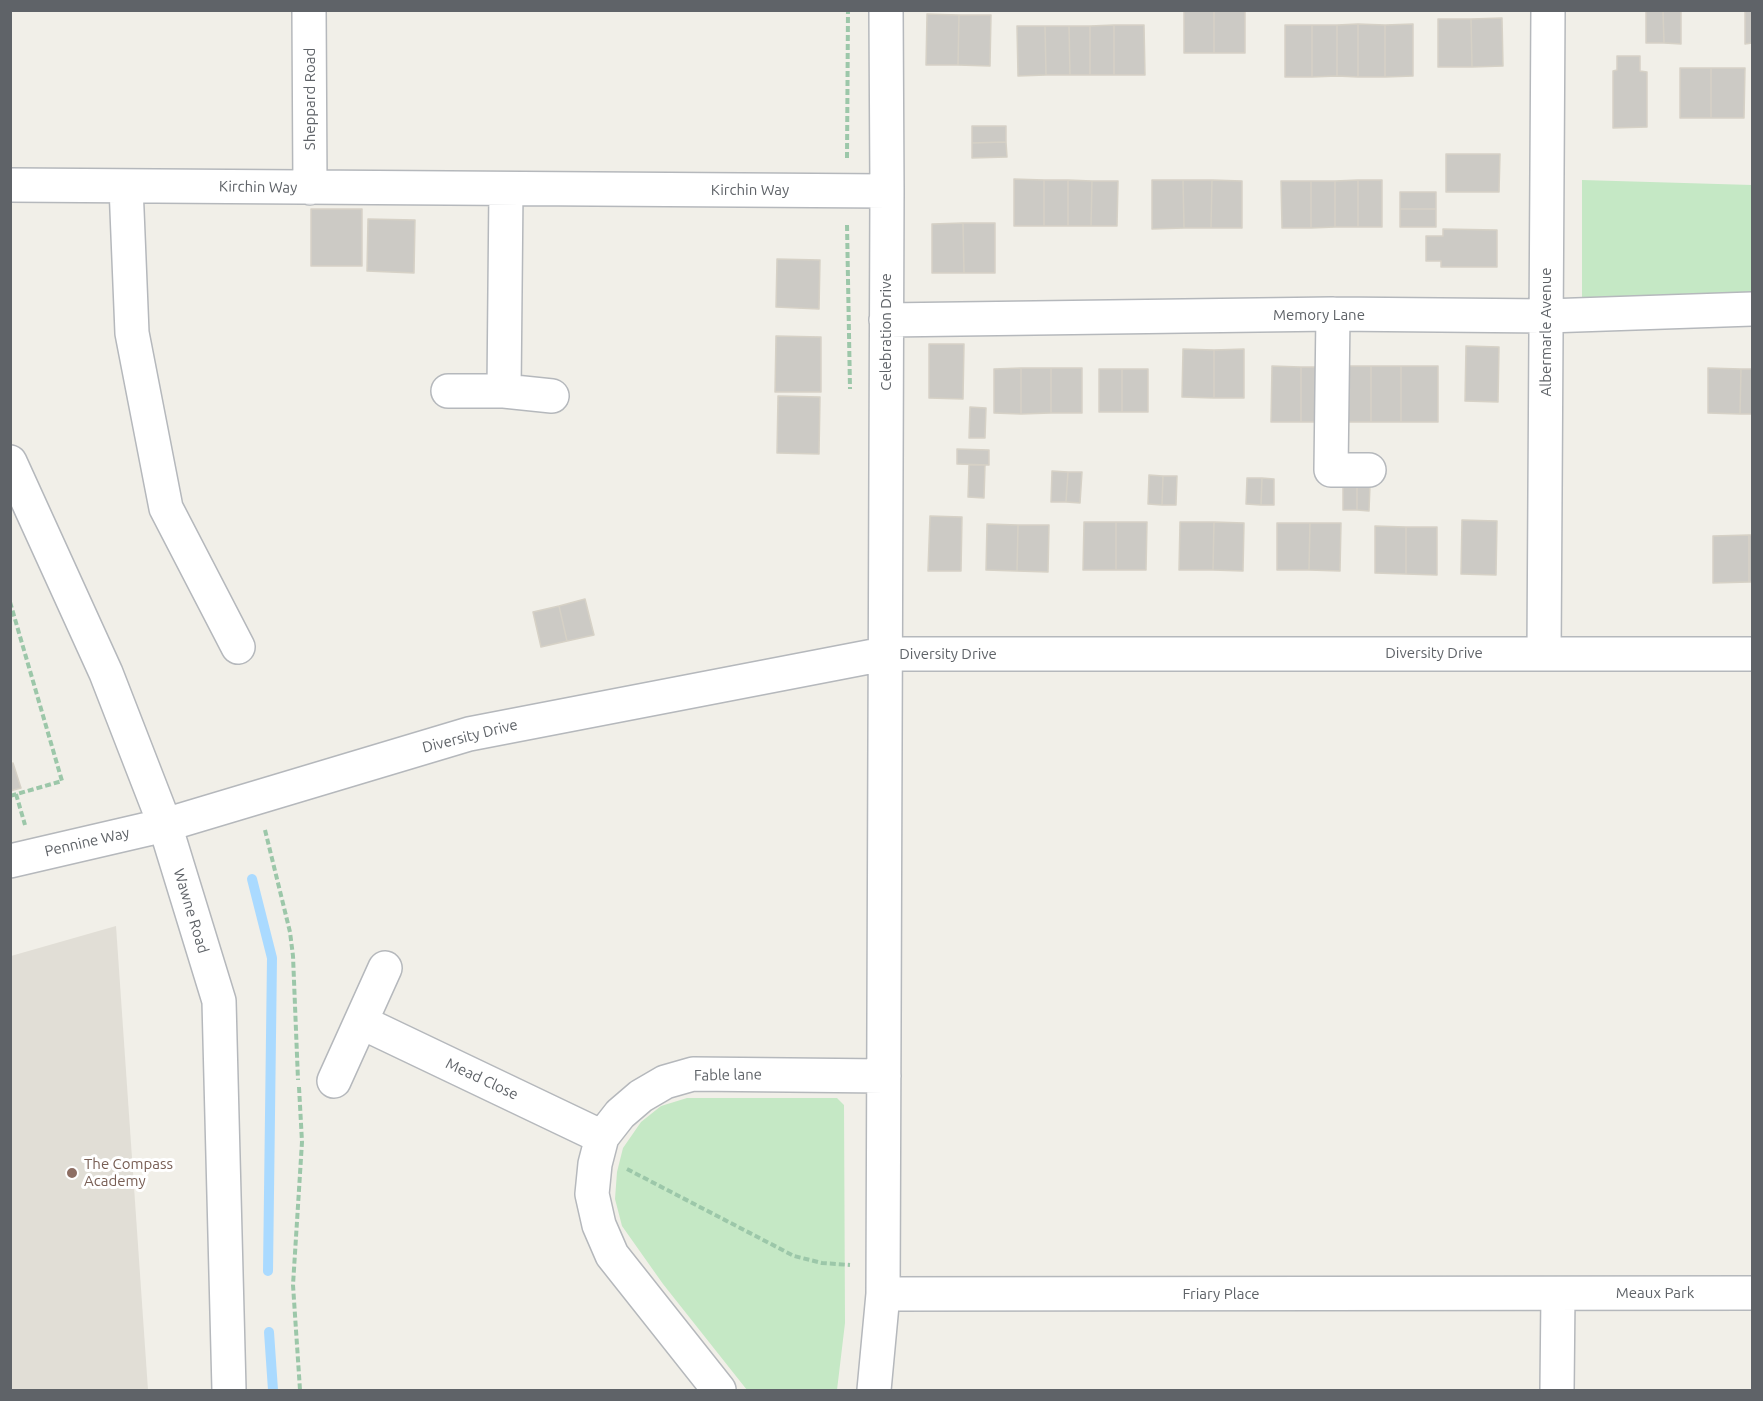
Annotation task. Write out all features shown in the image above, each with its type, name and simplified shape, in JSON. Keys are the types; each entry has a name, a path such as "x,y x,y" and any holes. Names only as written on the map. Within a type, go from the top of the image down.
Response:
{"street":[{"name":"Sheppard Road","path":"309,10 310,188"},
{"name":"Celebration Drive","path":"884,654 886,10"},
{"name":"Albermarle Avenue","path":"1544,653 1548,10"},
{"name":"Kirchin Way","path":"10,185 887,191"},
{"path":"126,186 132,333 165,508 238,647"},
{"path":"504,392 506,189"},
{"name":"Memory Lane","path":"886,320 1333,314 1546,316 1752,309"},
{"path":"1333,314 1331,470 1369,470"},
{"path":"448,391 552,396"},
{"name":"Wawne Road","path":"10,462 106,673 165,825 219,1001 229,1390"},
{"path":"874,1390 883,1280 884,654"},
{"name":"Diversity Drive","path":"165,825 469,734 884,654 1752,654"},
{"name":"Pennine Way","path":"10,861 165,825"},
{"path":"334,1081 385,968"},
{"name":"Mead Close","path":"361,1022 602,1140"},
{"name":"Fable lane","path":"719,1390 612,1255 599,1225 592,1194 595,1164 602,1140 620,1114 641,1096 665,1082 693,1074 884,1076"},
{"name":"Friary Place","path":"883,1280 1558,1294"},
{"name":"Meaux Park","path":"1558,1294 1752,1293"},
{"path":"1557,1390 1558,1294"}],"path":[{"path":"848,10 847,191 850,391"},
{"path":"10,602 62,781 10,796"},
{"path":"255,798 269,840 290,932 293,956 302,1142 293,1285 300,1390"},
{"path":"602,1140 619,1165 794,1256 883,1280"}],"shaded area":[{"name":"The Compass Academy","path":"116,926 148,1390 11,1390 11,956"}],"green space":[{"path":"1582,180 1752,185 1752,296 1582,300"},
{"path":"687,1098 837,1098 844,1105 845,1323 837,1390 747,1390 663,1284 622,1226 615,1199 617,1172 623,1148 641,1122 661,1106"}],"building":[{"path":"1184,10 1214,10 1214,53 1184,53"},
{"path":"1214,10 1245,10 1245,53 1214,53"},
{"path":"1646,10 1663,10 1664,43 1646,43"},
{"path":"1663,10 1681,10 1681,44 1664,43"},
{"path":"1745,10 1752,10 1752,43 1745,44"},
{"path":"927,14 959,15 958,65 926,65"},
{"path":"959,15 991,15 990,66 958,65"},
{"path":"1502,18 1503,66 1472,67 1471,19"},
{"path":"1438,19 1471,19 1472,67 1438,67"},
{"path":"1358,24 1385,25 1385,77 1358,77"},
{"path":"1358,24 1358,77 1337,76 1337,25"},
{"path":"1413,24 1413,76 1385,77 1385,25"},
{"path":"1114,25 1144,25 1145,75 1114,75"},
{"path":"1114,25 1114,75 1090,75 1090,26"},
{"path":"1285,25 1312,25 1312,77 1285,77"},
{"path":"1312,25 1337,25 1337,76 1312,77"},
{"path":"1017,26 1045,26 1046,75 1018,76"},
{"path":"1045,26 1069,26 1070,75 1046,75"},
{"path":"1069,26 1090,26 1090,75 1070,75"},
{"path":"1617,56 1640,56 1640,71 1647,72 1647,127 1613,128 1613,71 1617,70"},
{"path":"1680,68 1711,68 1711,118 1680,118"},
{"path":"1711,68 1745,68 1744,118 1711,118"},
{"path":"972,126 1006,126 1006,142 972,143"},
{"path":"1006,142 1007,157 972,158 972,143"},
{"path":"1446,154 1500,154 1499,192 1446,192"},
{"path":"1014,179 1044,180 1044,226 1014,226"},
{"path":"1044,180 1068,180 1068,226 1044,226"},
{"path":"1068,180 1092,181 1091,226 1068,226"},
{"path":"1152,180 1183,180 1184,228 1152,229"},
{"path":"1183,180 1212,180 1211,228 1184,228"},
{"path":"1212,180 1242,181 1242,228 1211,228"},
{"path":"1358,180 1358,227 1335,227 1335,181"},
{"path":"1358,180 1382,180 1382,227 1358,227"},
{"path":"1092,181 1118,181 1117,226 1091,226"},
{"path":"1281,181 1311,181 1311,228 1282,228"},
{"path":"1311,181 1335,181 1335,227 1311,228"},
{"path":"1400,192 1436,192 1436,209 1400,209"},
{"path":"311,209 362,209 362,266 311,266"},
{"path":"1400,209 1436,209 1436,227 1400,227"},
{"path":"368,219 415,220 414,273 367,271"},
{"path":"963,223 964,273 932,273 932,224"},
{"path":"963,223 995,223 995,273 964,273"},
{"path":"1443,229 1497,230 1497,267 1441,267 1441,261 1426,261 1426,236 1443,236"},
{"path":"777,259 820,260 819,309 776,307"},
{"path":"776,336 821,337 821,392 775,392"},
{"path":"929,344 964,344 963,399 929,398"},
{"path":"1466,346 1499,347 1498,402 1465,401"},
{"path":"1183,349 1214,350 1214,398 1182,397"},
{"path":"1244,349 1244,398 1214,398 1214,350"},
{"path":"1272,366 1301,367 1301,422 1271,422"},
{"path":"1339,366 1371,366 1371,422 1339,422"},
{"path":"1371,366 1401,366 1401,422 1371,422"},
{"path":"1401,366 1438,366 1438,422 1401,422"},
{"path":"1301,367 1329,367 1328,422 1301,422"},
{"path":"1021,368 1051,368 1051,413 1021,414"},
{"path":"1021,368 1021,414 994,413 994,369"},
{"path":"1051,368 1082,368 1082,413 1051,413"},
{"path":"1708,368 1741,369 1740,414 1708,413"},
{"path":"1099,369 1122,369 1122,412 1099,412"},
{"path":"1122,369 1148,369 1148,412 1122,412"},
{"path":"1741,369 1752,369 1752,414 1740,414"},
{"path":"778,396 820,397 819,454 777,453"},
{"path":"970,407 986,408 985,438 969,438"},
{"path":"957,449 989,450 989,465 957,464"},
{"path":"969,465 985,465 984,498 968,497"},
{"path":"1052,471 1068,472 1066,502 1051,502"},
{"path":"1068,472 1082,472 1080,503 1066,502"},
{"path":"1149,475 1163,476 1162,505 1148,504"},
{"path":"1163,476 1177,476 1176,505 1162,505"},
{"path":"1247,478 1262,478 1261,505 1246,504"},
{"path":"1262,478 1274,479 1274,505 1261,505"},
{"path":"1343,483 1357,484 1357,510 1343,510"},
{"path":"1357,484 1370,485 1369,511 1357,510"},
{"path":"930,516 962,517 961,571 928,571"},
{"path":"1462,520 1497,521 1496,575 1461,574"},
{"path":"1084,522 1116,522 1116,570 1083,570"},
{"path":"1116,522 1147,522 1146,570 1116,570"},
{"path":"1180,522 1214,522 1213,570 1179,570"},
{"path":"1214,522 1244,523 1243,571 1213,570"},
{"path":"1277,523 1310,523 1309,570 1277,570"},
{"path":"1310,523 1341,523 1340,571 1309,570"},
{"path":"987,524 1018,525 1017,571 986,570"},
{"path":"1018,525 1049,525 1048,572 1017,571"},
{"path":"1375,526 1406,527 1406,574 1375,573"},
{"path":"1406,527 1437,527 1437,575 1406,574"},
{"path":"1749,535 1752,535 1752,582 1749,582"},
{"path":"1749,535 1749,582 1713,583 1713,536"},
{"path":"585,599 594,635 567,641 559,606"},
{"path":"559,606 567,641 541,647 533,612"},
{"path":"13,763 21,788 10,791 10,764"}],"waterway":[{"path":"252,879 272,958 268,1271"},
{"path":"269,1332 273,1390"}],"place":[{"name":"The Compass Academy","path":"72,1173"}]}
